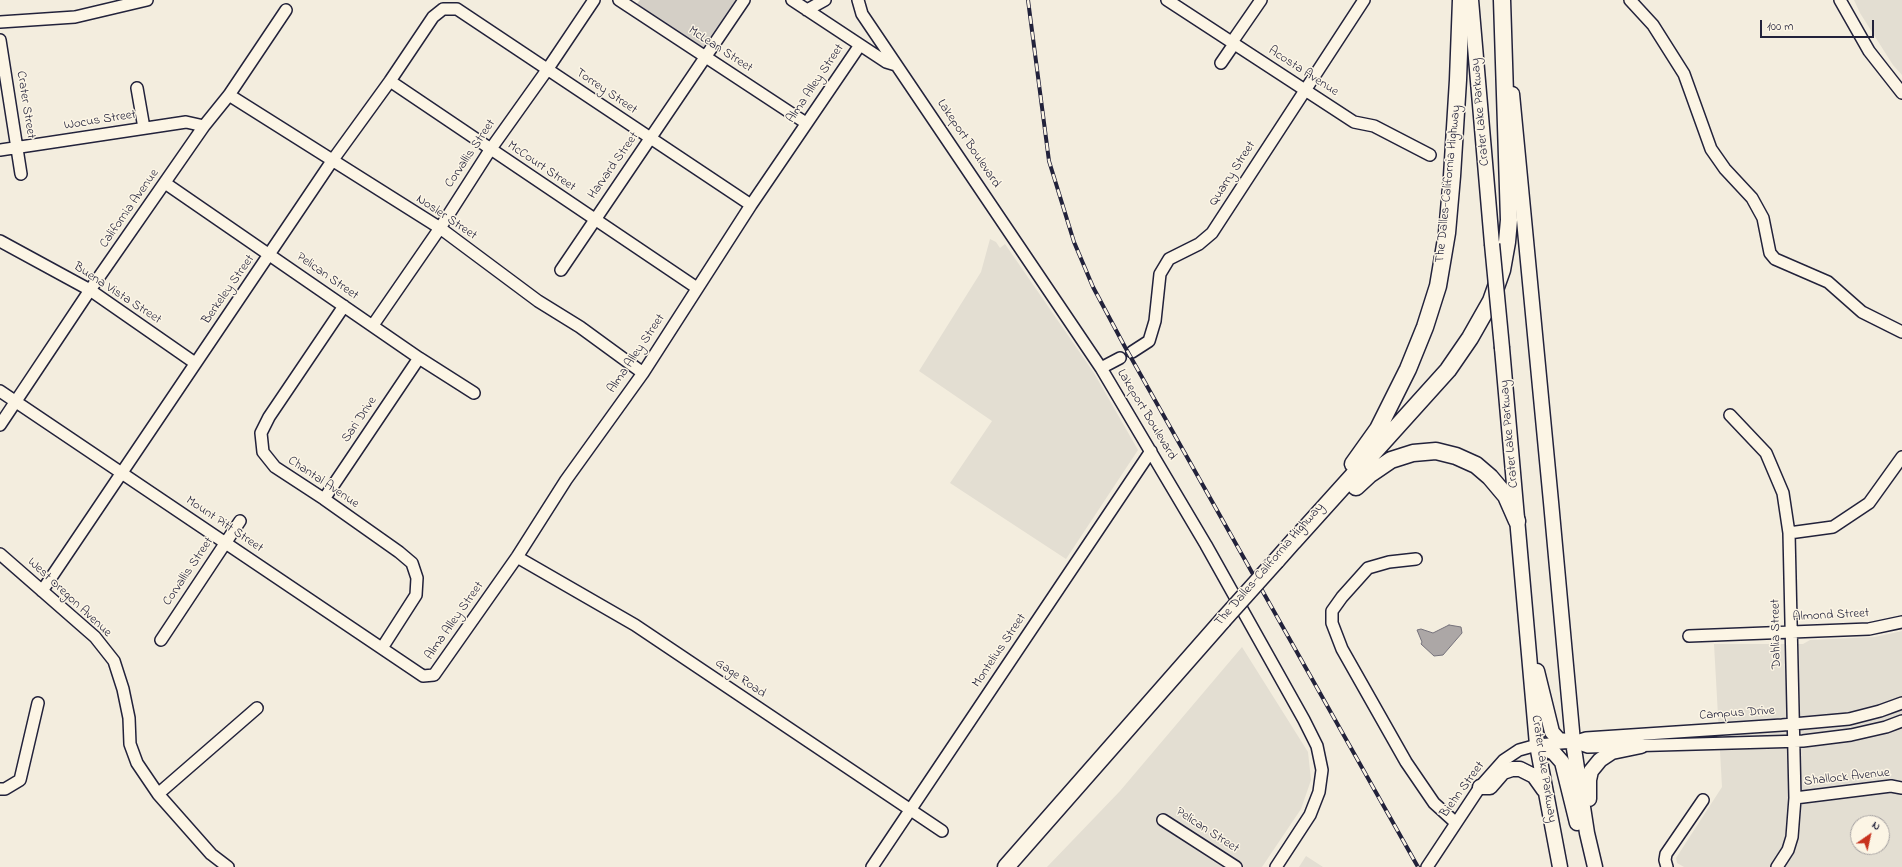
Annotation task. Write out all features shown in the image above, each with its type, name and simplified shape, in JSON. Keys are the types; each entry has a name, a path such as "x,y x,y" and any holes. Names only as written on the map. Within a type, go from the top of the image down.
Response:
{"highway":[{"name":"The Dalles-California Highway","path":"1006,867 1293,542 1350,470 1378,429 1408,369 1425,327 1438,286 1447,233 1452,176 1461,0"},
{"path":"1293,542 1448,370 1470,338 1491,301 1502,270 1509,220 1502,3"},
{"path":"1293,542 1369,475 1391,460 1413,453 1436,451 1456,456 1476,465 1490,477 1506,496 1517,521"}],"main road":[{"name":"Crater Lake Parkway","path":"1471,0 1536,745 1560,867"},
{"path":"1502,3 1550,486 1573,742 1587,833 1595,867"},
{"path":"1528,642 1535,661 1549,726 1558,740 1573,742"},
{"path":"1536,745 1554,753 1562,762 1580,838 1591,850"},
{"path":"1591,850 1588,787 1591,771 1600,760 1612,752 1641,746"},
{"path":"1480,787 1490,787 1503,772 1512,769 1520,769 1534,776 1545,791"}],"street":[{"path":"0,22 75,17 147,0"},
{"name":"Corvallis Street","path":"373,325 440,228 490,150 547,70 594,0"},
{"name":"McLean Street","path":"619,0 806,123"},
{"name":"Harvard Street","path":"561,270 744,0"},
{"path":"792,0 886,62 896,65"},
{"path":"807,10 825,0"},
{"name":"Lakeport Boulevard","path":"858,0 862,14 1101,368 1281,679 1317,746 1322,770 1320,792 1310,815 1276,867"},
{"name":"Acosta Avenue","path":"1167,0 1354,122 1374,126 1430,155"},
{"path":"1221,63 1260,0"},
{"name":"Quarry Street","path":"1132,352 1149,341 1155,321 1160,274 1169,259 1199,244 1212,233 1364,0"},
{"path":"1630,0 1653,25 1684,74 1711,149 1724,169 1752,198 1763,218 1770,253 1775,259 1828,282 1862,312 1902,332"},
{"path":"1840,0 1869,51 1902,93"},
{"name":"Torrey Street","path":"443,8 457,9 751,205"},
{"name":"Berkeley Street","path":"42,591 195,363 271,254 332,161 390,81 433,17 443,8"},
{"name":"California Avenue","path":"0,425 90,290 204,126 229,95 286,10"},
{"name":"Crater Street","path":"0,40 21,174"},
{"name":"Alma Alley Street","path":"434,675 517,557 566,480 643,372 751,205 860,45"},
{"name":"McCourt Street","path":"390,81 696,288"},
{"path":"137,88 144,128"},
{"name":"Nosler Street","path":"229,95 440,228 538,301 580,326 643,372"},
{"name":"Wocus Street","path":"0,150 186,122 204,126"},
{"name":"Pelican Street","path":"165,183 271,254 419,358 474,393"},
{"name":"Buena Vista Street","path":"0,241 90,290 195,363"},
{"name":"Chantal Avenue","path":"344,306 269,417 261,434 263,452 275,467 324,499 399,552 412,563 417,578 416,595 382,648"},
{"name":"Sari Drive","path":"324,499 419,358"},
{"path":"1101,368 1120,358"},
{"name":"Mount Pitt Street","path":"0,391 423,676 434,675"},
{"name":"Dahlia Street","path":"1730,415 1766,453 1783,493 1790,533 1795,798 1792,837 1788,850 1776,867"},
{"name":"Montelius Street","path":"872,867 1151,452"},
{"path":"1790,533 1833,526 1869,503 1902,457"},
{"name":"Corvallis Street","path":"161,640 240,521"},
{"name":"West Oregon Avenue","path":"0,554 95,637 114,661 123,689 129,718 130,744 137,764 158,794 211,854 228,867"},
{"name":"Gage Road","path":"517,557 635,624 910,811 942,831"},
{"path":"1416,559 1389,562 1368,568 1342,597 1332,611 1332,623 1342,649 1406,762 1434,803 1456,823"},
{"name":"Almond Street","path":"1689,636 1869,629 1902,622"},
{"path":"0,788 5,789 20,780 38,703"},
{"name":"Campus Drive","path":"1536,745 1573,742 1586,738 1849,719 1880,711 1902,703"},
{"path":"158,794 257,708"},
{"name":"Campus Drive","path":"1573,742 1586,747 1794,742 1851,735 1886,727 1902,721"},
{"name":"Biehn Street","path":"1427,867 1480,787 1504,760 1519,750 1536,745"},
{"name":"Shallock Avenue","path":"1795,798 1891,786 1902,788"},
{"path":"1667,867 1665,860 1666,854 1702,800"},
{"name":"Pelican Street","path":"1162,820 1236,867"}],"shaded area":[{"path":"640,0 738,0 705,50 637,4"},
{"path":"1854,0 1902,0 1902,75 1893,65 1860,13"},
{"path":"990,239 996,242 1000,248 1005,244 1094,373 1138,450 1066,559 950,483 992,421 919,371 981,272"},
{"path":"1449,625 1461,627 1462,633 1443,655 1434,656 1421,644 1422,642 1417,630 1421,629 1433,633"},
{"path":"1902,631 1902,867 1684,867 1677,863 1676,858 1722,787 1714,644 1803,644 1810,640 1875,637"},
{"path":"1242,647 1308,752 1311,780 1301,809 1262,867 1047,867 1120,791"},
{"path":"1306,856 1323,867 1299,867"}],"railway":[{"path":"1028,0 1049,161 1074,242 1093,287 1125,347 1418,867"}]}
